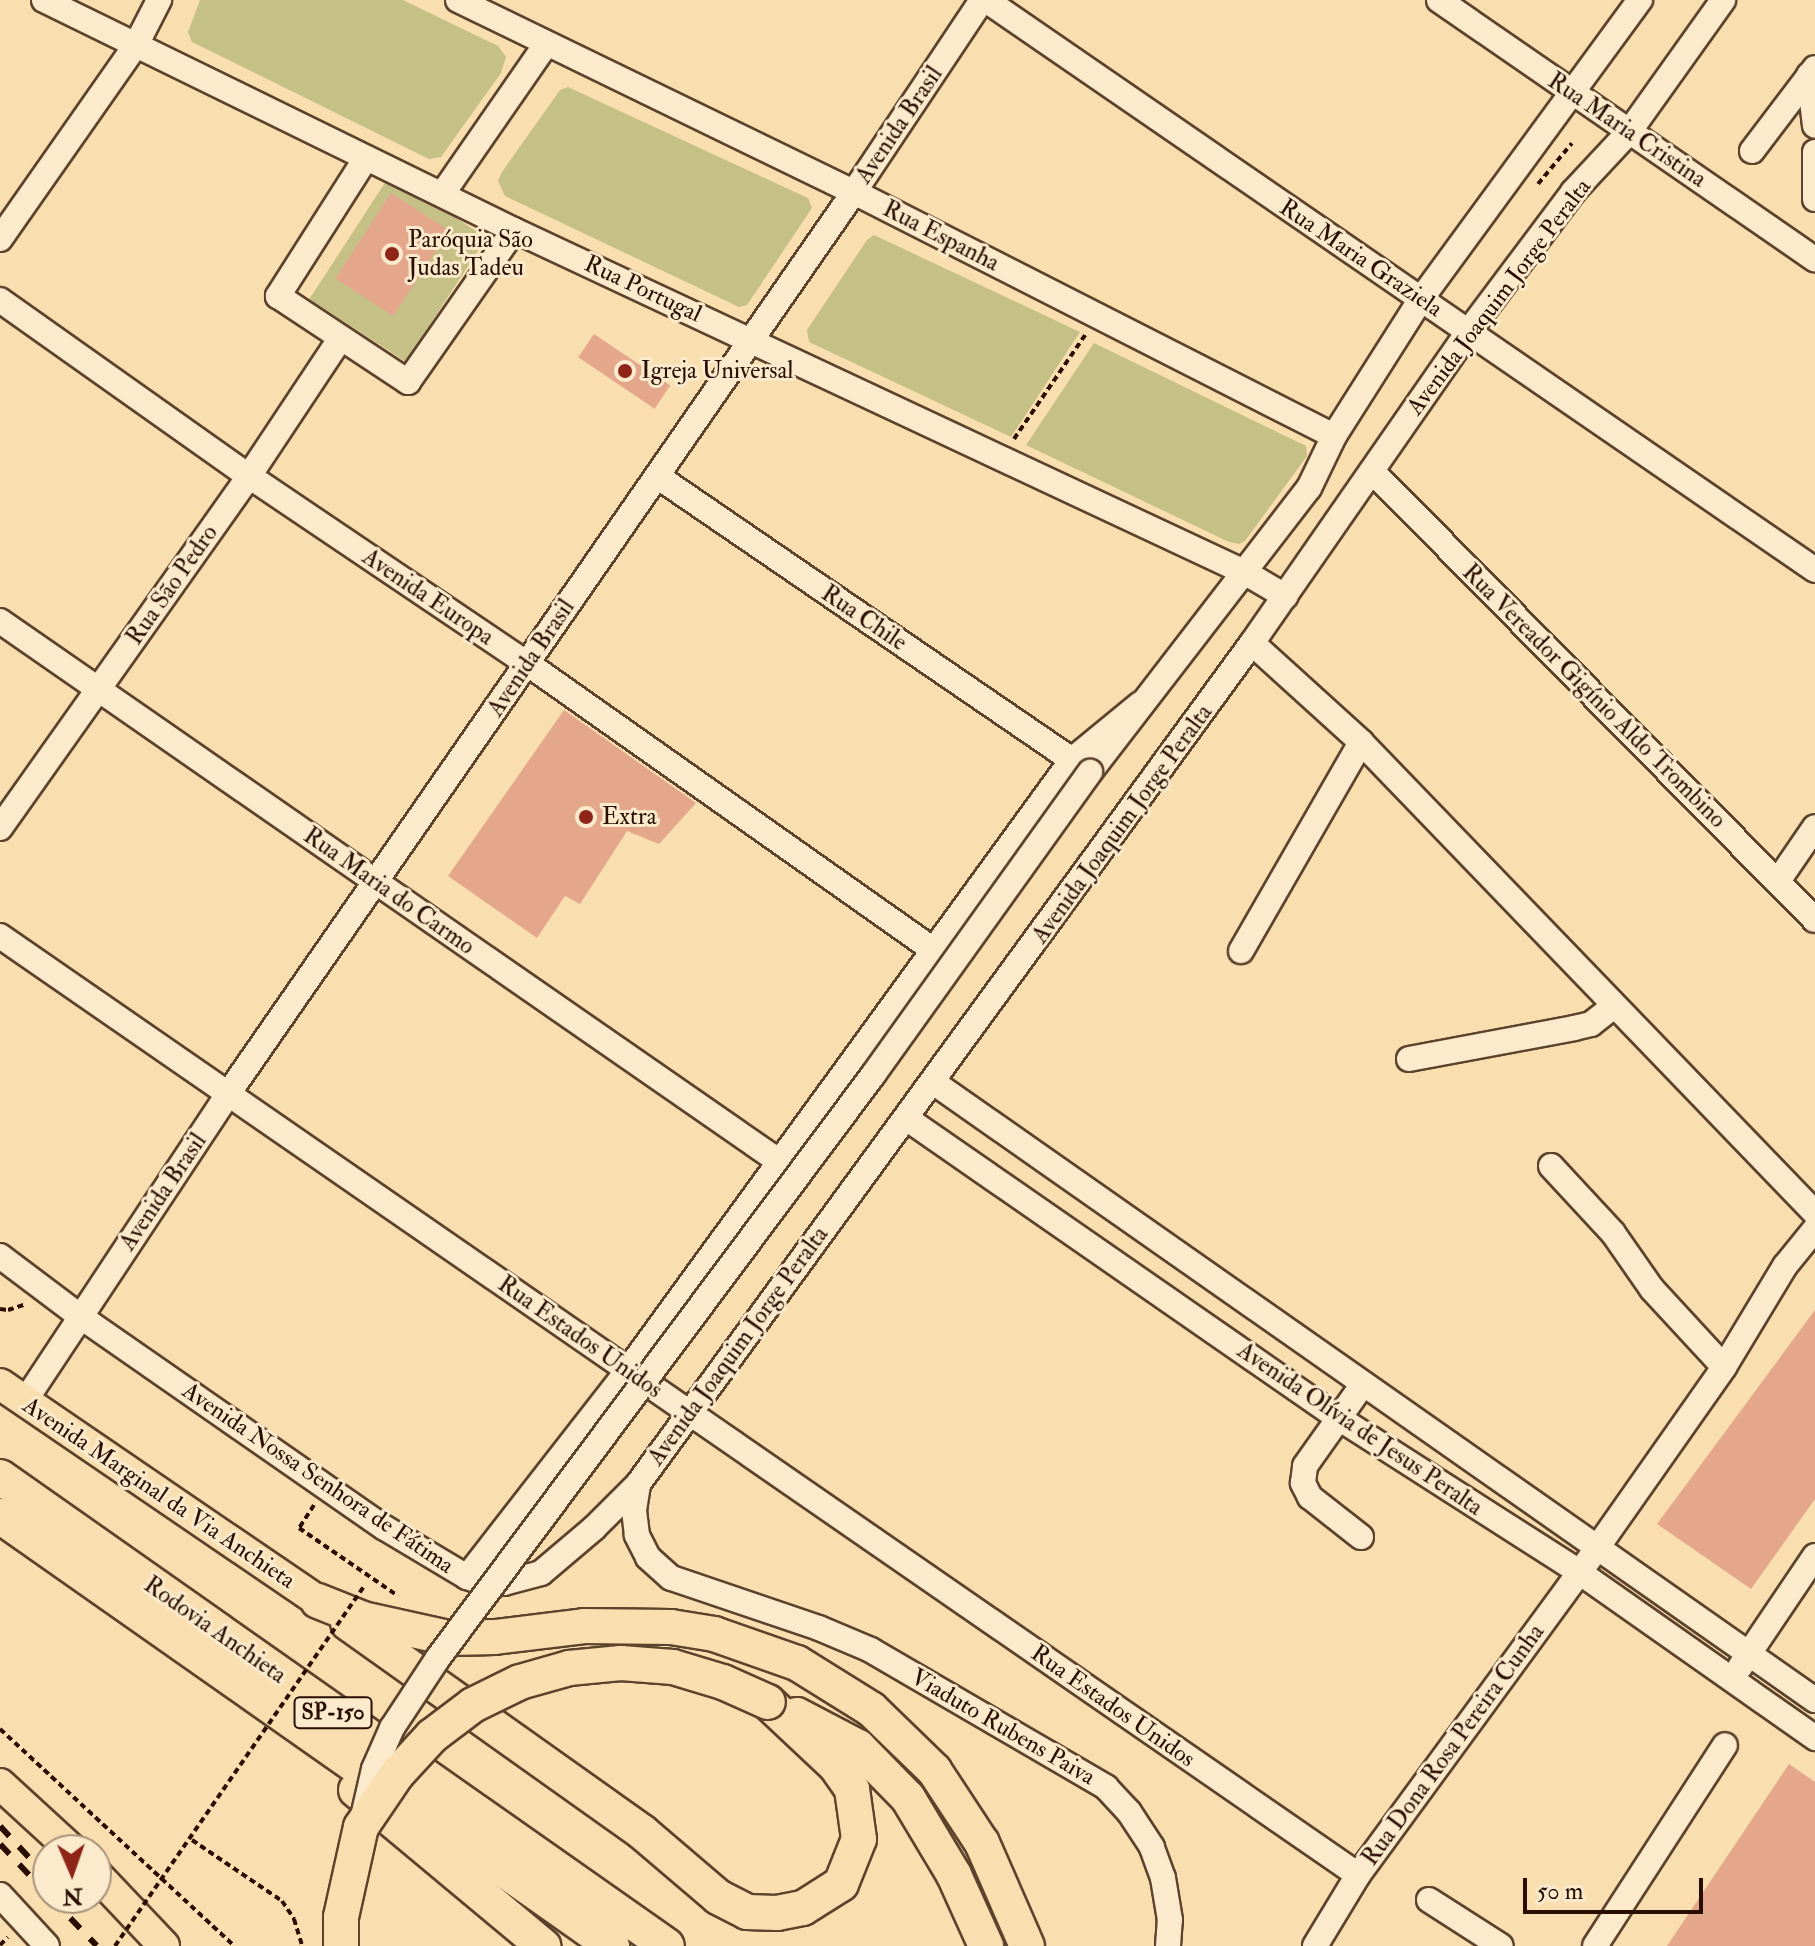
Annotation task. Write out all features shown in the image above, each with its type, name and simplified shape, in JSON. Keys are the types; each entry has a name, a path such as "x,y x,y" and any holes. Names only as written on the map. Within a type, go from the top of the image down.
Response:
{"highway":[{"name":"Rodovia Anchieta","path":"0,1477 667,1946"},
{"name":"Rodovia Anchieta","path":"0,1516 612,1946"},
{"path":"318,1601 642,1832 718,1897 747,1912 777,1913 803,1908 825,1897 841,1884 853,1861 859,1839 852,1789 835,1765 768,1702"},
{"path":"318,1601 377,1623 449,1638 495,1637 584,1626 671,1627 714,1634 797,1663 871,1709 934,1770 982,1843 1027,1946"},
{"path":"341,1946 341,1917 361,1827 397,1774 432,1736 473,1705 520,1682 569,1668 634,1664 685,1671 723,1682 821,1725 858,1747 908,1798 948,1863 986,1946"},
{"path":"231,1678 314,1755 543,1946"}],"main road":[{"name":"Avenida Marginal da Via Anchieta","path":"0,1384 318,1601"},
{"path":"0,1784 55,1834"},
{"path":"112,1891 164,1946"}],"street":[{"name":"Rua Portugal","path":"44,0 514,230 1244,572 1285,596"},
{"path":"0,239 136,45 159,0"},
{"name":"Rua Espanha","path":"458,0 854,192 1334,436"},
{"name":"Avenida Brasil","path":"25,1401 228,1094 377,883 984,0"},
{"name":"Rua Maria Graziela","path":"984,0 1815,570"},
{"name":"Rua Maria Cristina","path":"1439,0 1815,259"},
{"path":"467,1577 628,1370 777,1160 934,950 1081,766 1140,704 1309,488 1334,436 1421,299 1640,0"},
{"name":"Avenida Joaquim Jorge Peralta","path":"871,1650 819,1628 760,1611 671,1578 648,1557 637,1535 634,1510 638,1484 1252,643 1468,332 1573,192 1629,132 1723,0"},
{"path":"443,193 546,44"},
{"path":"1812,72 1815,126"},
{"path":"1752,151 1812,72"},
{"path":"1815,152 1815,199"},
{"path":"366,158 278,296 408,382 514,230"},
{"name":"Avenida Europa","path":"0,300 249,476 528,664 934,950"},
{"name":"Rua São Pedro","path":"0,828 249,476 340,339"},
{"name":"Rua Vereador Gigínio Aldo Trombino","path":"1373,472 1815,920"},
{"name":"Rua Chile","path":"657,476 1081,766"},
{"name":"Rua Maria do Carmo","path":"0,621 777,1160"},
{"path":"1252,643 1361,742 1815,1213"},
{"path":"1241,951 1361,742"},
{"path":"361,1827 367,1791 392,1728 438,1658 873,1075 1081,766"},
{"path":"1778,881 1815,827"},
{"name":"Rua Estados Unidos","path":"0,936 1358,1875"},
{"path":"1409,1059 1591,1024 1614,1006"},
{"name":"Avenida Olívia de Jesus Peralta","path":"933,1082 1815,1700"},
{"name":"Avenida Olívia de Jesus Peralta","path":"906,1118 1337,1417 1579,1572 1815,1738"},
{"path":"1551,1166 1613,1233 1652,1289 1724,1367"},
{"name":"Rua Dona Rosa Pereira Cunha","path":"1315,1946 1358,1875 1597,1548 1724,1367 1785,1266 1815,1229"},
{"name":"Avenida Nossa Senhora de Fátima","path":"0,1256 81,1317 385,1528 467,1577 485,1583 504,1583 541,1573 585,1537 638,1484"},
{"path":"1211,1330 1238,1295"},
{"path":"1361,1537 1310,1497 1303,1483 1305,1466 1363,1384"},
{"path":"1732,1679 1815,1556"},
{"name":"Viaduto Rubens Paiva","path":"871,1650 1106,1787 1129,1812 1152,1847 1163,1878 1170,1920 1168,1946"},
{"path":"1595,1946 1725,1745"},
{"path":"0,1895 47,1946"},
{"path":"1429,1900 1501,1946"}],"path":[{"path":"1532,191 1572,143"},
{"path":"1001,457 1099,316"},
{"path":"327,1487 299,1528 404,1601"},
{"path":"115,1946 192,1840 364,1587 375,1594"},
{"path":"0,1729 234,1946"},
{"path":"192,1840 282,1901 294,1919 302,1946"}],"shaded area":[{"path":"200,0 403,0 498,46 506,57 501,73 441,157 429,159 192,42 188,32"},
{"path":"568,87 808,198 812,208 747,305 739,307 505,196 498,181 502,172 560,90"},
{"path":"390,175 486,238 406,362 309,299"},
{"path":"874,235 1080,332 1011,437 809,342 807,330 867,240"},
{"path":"1094,343 1306,446 1307,456 1245,541 1239,544 1229,542 1026,445"}],"building":[{"name":"Paróquia São Judas Tadeu","path":"391,193 449,231 393,316 335,279"},
{"name":"Igreja Universal","path":"594,334 670,385 655,409 578,357"},
{"name":"Extra","path":"564,710 696,803 659,844 627,831 580,904 565,896 537,938 448,876"},
{"path":"1815,1310 1815,1499 1751,1589 1657,1524"},
{"path":"1789,1764 1815,1782 1815,1946 1667,1946"}],"railway":[{"path":"0,1826 32,1861"},
{"path":"0,1844 32,1878"},
{"path":"66,1914 97,1946"}],"place":[{"name":"Paróquia São Judas Tadeu","path":"392,254"},
{"name":"Igreja Universal","path":"625,371"},
{"name":"Extra","path":"586,817"}]}
